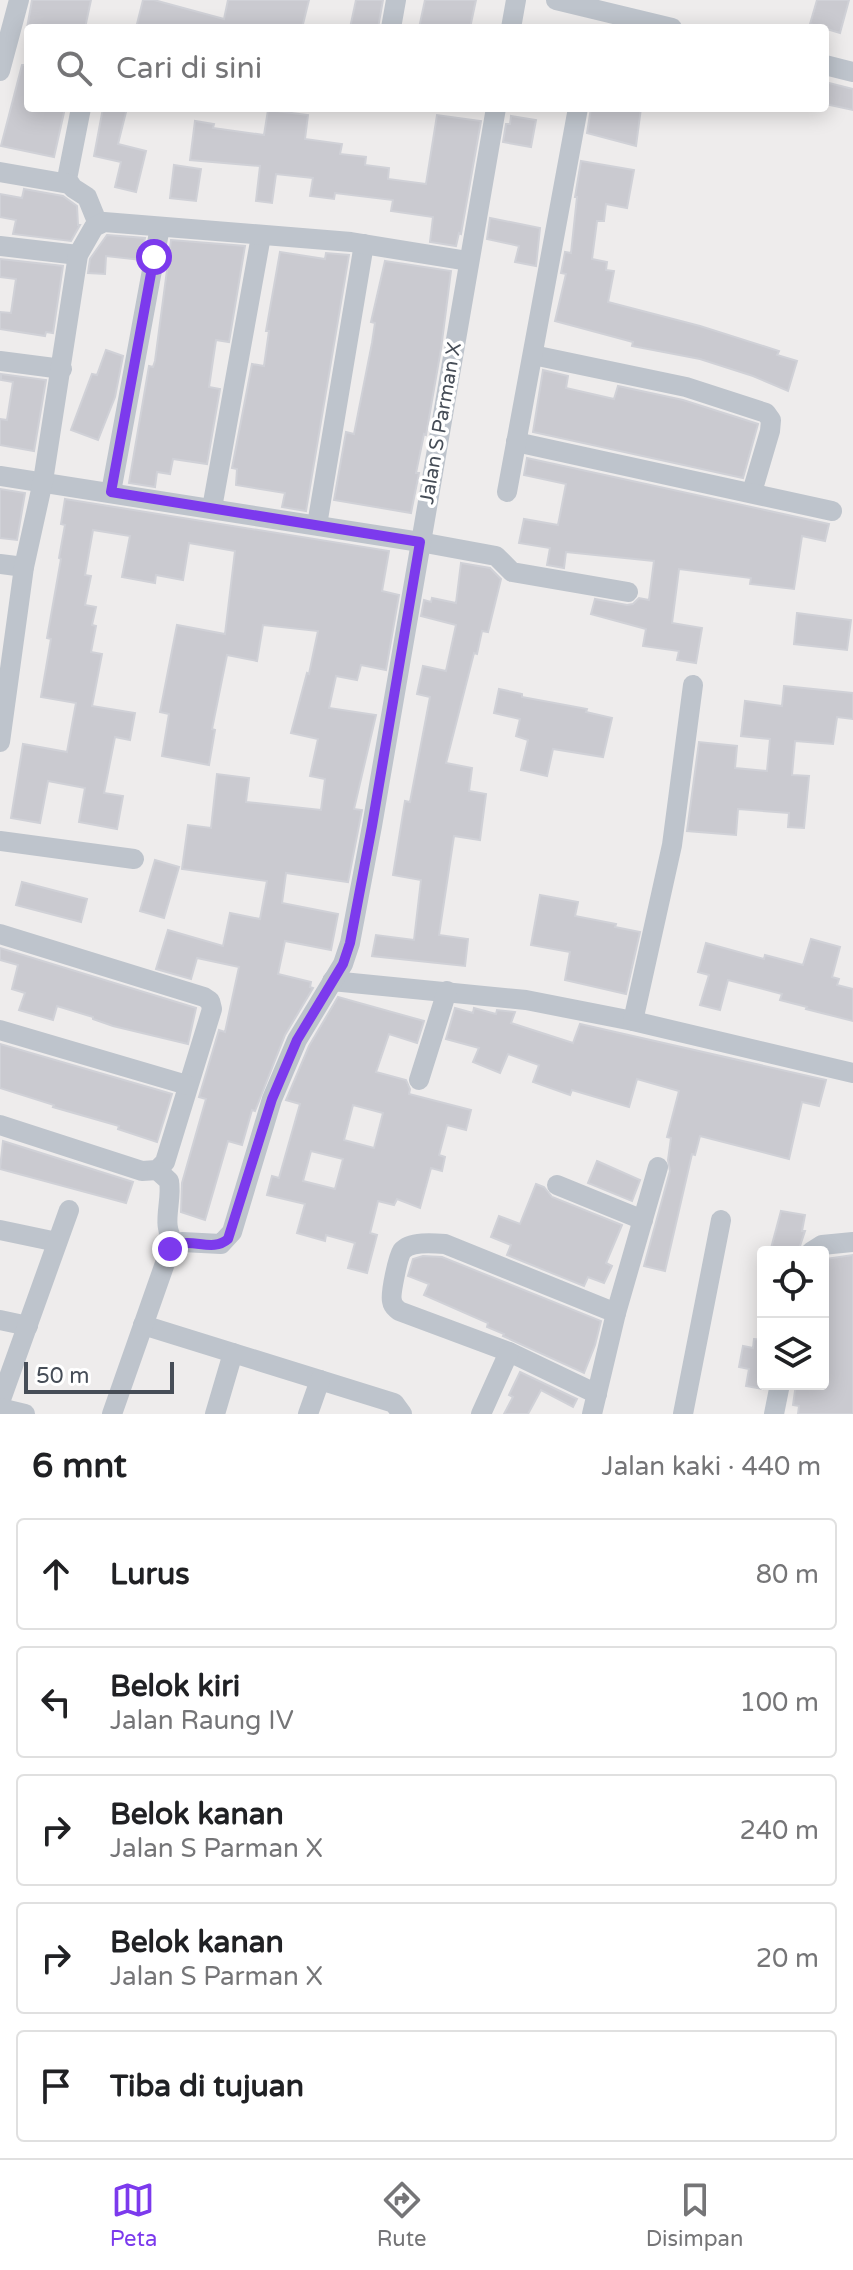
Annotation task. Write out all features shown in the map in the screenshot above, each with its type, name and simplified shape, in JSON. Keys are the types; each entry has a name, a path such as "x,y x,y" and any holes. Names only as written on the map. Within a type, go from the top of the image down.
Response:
{"street":[{"path":"0,71 19,0"},
{"path":"392,24 396,0"},
{"path":"512,24 516,0"},
{"path":"556,0 594,19 637,24"},
{"path":"829,66 853,72"},
{"path":"69,184 67,172 80,112"},
{"name":"Jalan S Parman X","path":"176,1244 218,1245 224,1243 232,1232 272,1099 297,1040 343,964 350,943 495,112"},
{"path":"507,492 577,112"},
{"path":"0,172 69,184 87,197 98,224"},
{"path":"0,742 5,658 43,481 78,255 91,231 104,222 364,244 468,261"},
{"path":"111,492 160,227"},
{"path":"212,508 261,236"},
{"path":"317,525 364,244"},
{"path":"0,246 78,255"},
{"path":"533,355 686,387 766,413 771,420 770,431 752,492"},
{"path":"0,361 62,369"},
{"path":"516,442 610,465 832,511"},
{"path":"0,476 496,556 512,572 628,592"},
{"path":"0,564 24,567"},
{"path":"633,1021 672,845 693,685"},
{"path":"0,841 134,859"},
{"path":"0,934 207,999 211,1003 211,1014 165,1162 157,1170 142,1171 0,1125"},
{"path":"332,981 526,1000 633,1021 853,1073"},
{"path":"419,1080 447,991"},
{"path":"0,1030 187,1085"},
{"path":"616,1313 445,1244 434,1243 404,1249 392,1294 395,1308 509,1352 595,1404 616,1313 658,1167"},
{"path":"112,1414 165,1257 176,1244 167,1228 169,1181 157,1170"},
{"path":"557,1185 643,1220"},
{"path":"25,1414 0,1405 69,1210"},
{"path":"683,1414 721,1220"},
{"path":"0,1230 57,1242"},
{"path":"820,1246 853,1242"},
{"path":"0,1320 28,1326"},
{"path":"143,1325 394,1403 402,1414"},
{"path":"481,1414 509,1352"},
{"path":"215,1414 233,1353"},
{"path":"308,1414 320,1380"},
{"path":"774,1414 779,1390"}],"building":[{"path":"32,0 91,0 86,24 28,24"},
{"path":"143,0 154,0 224,19 228,0 309,0 303,24 137,24"},
{"path":"356,0 383,0 379,24 351,24"},
{"path":"425,0 476,0 471,24 420,24"},
{"path":"817,0 849,0 840,33 829,30 829,24 810,24"},
{"path":"24,65 24,112 64,112 54,157 1,146"},
{"path":"829,83 853,89 853,110 829,105"},
{"path":"102,112 126,112 118,144 146,151 136,192 115,187 121,162 94,156"},
{"path":"268,112 308,115 305,139 342,144 340,154 366,157 365,165 389,168 388,179 426,184 437,115 481,121 461,234 456,246 430,242 433,217 391,211 393,200 335,193 334,199 310,196 313,178 276,174 272,203 256,201 260,166 190,160 195,121 214,124 213,128 264,135"},
{"path":"590,112 640,112 636,146 587,133"},
{"path":"511,116 536,120 531,147 503,142 506,124 510,124"},
{"path":"581,161 634,170 627,208 606,204 604,221 597,221 592,259 607,262 606,270 614,271 608,302 779,351 777,355 797,361 788,391 700,359 632,346 633,342 555,321 566,274 561,273 565,252 571,253"},
{"path":"174,165 201,169 196,201 170,198"},
{"path":"24,189 63,196 77,206 80,225 71,241 13,234 16,220 0,217 0,194 22,198"},
{"path":"490,218 540,228 536,266 515,262 519,246 487,239"},
{"path":"107,235 145,238 141,260 106,256 105,274 88,273 90,259"},
{"path":"171,240 245,246 229,342 216,340 209,387 220,389 207,464 173,459 170,474 157,472 155,487 129,483 149,366 153,367 155,361"},
{"path":"280,252 325,259 326,253 349,255 306,511 282,507 285,493 236,485 237,469 232,468 252,364 264,366 269,331 266,331"},
{"path":"0,259 63,266 53,333 46,332 45,336 0,329 0,312 11,313 16,279 0,277"},
{"path":"385,261 451,271 441,349 411,513 334,500 346,432 354,434 372,343 375,323 371,322"},
{"path":"106,350 123,356 115,397 98,440 71,430 92,374 97,375"},
{"path":"543,370 568,376 566,388 614,399 618,386 683,400 758,424 743,478 533,432"},
{"path":"1,374 46,380 34,451 0,445 0,419 7,420 13,382 1,380"},
{"path":"527,458 829,524 825,541 802,536 794,589 750,584 751,578 679,569 672,623 702,628 696,663 677,660 679,651 643,646 646,629 591,614 595,599 627,605 639,598 649,600 654,561 566,552 564,568 547,565 550,548 519,543 524,519 558,525 566,484 524,475"},
{"path":"0,489 25,493 17,540 0,538"},
{"path":"65,499 389,551 382,591 399,595 386,670 361,665 357,680 336,676 329,708 376,715 354,809 362,810 348,882 286,873 282,903 338,914 331,950 285,941 278,974 311,982 310,987 313,988 285,1035 255,1111 252,1110 242,1145 228,1141 205,1220 181,1212 182,1183 206,1099 199,1097 219,1030 225,1032 239,967 197,958 191,979 156,969 168,930 223,946 230,913 260,919 267,881 182,869 188,825 211,828 217,774 249,778 246,802 321,810 325,779 310,776 318,739 291,733 318,631 263,625 257,661 227,655 212,729 215,730 209,765 162,756 169,714 160,712 177,625 225,634 235,551 189,543 183,580 156,575 155,583 122,577 130,536 93,530 85,575 91,576 85,605 96,607 91,652 102,654 92,706 135,713 130,740 115,737 104,793 123,796 117,829 79,822 85,788 48,781 40,823 11,818 23,744 67,752 76,703 41,697 51,639 47,638 61,559"},
{"path":"461,563 490,568 501,579 488,632 482,631 477,654 474,653 446,763 472,768 469,791 486,794 480,840 454,836 439,935 468,939 465,966 372,956 376,935 414,940 421,880 393,875 405,801 410,802 430,697 417,694 423,666 446,671 456,625 421,616 424,600 431,602 432,598 456,603"},
{"path":"797,613 851,620 847,650 794,644"},
{"path":"784,686 853,693 853,719 837,717 833,744 795,741 792,775 809,776 804,828 788,827 789,813 738,809 736,835 687,831 699,742 737,746 735,768 767,771 770,739 741,736 745,701 782,706"},
{"path":"499,689 522,694 522,697 587,709 586,712 612,718 603,757 553,749 547,776 521,770 528,740 516,736 520,719 494,713"},
{"path":"155,860 179,867 164,918 140,911"},
{"path":"22,882 87,899 81,922 16,905"},
{"path":"540,895 578,902 575,916 640,932 626,994 565,980 570,952 531,945"},
{"path":"811,939 840,947 832,977 839,979 837,985 853,989 853,1021 780,1000 782,994 728,980 720,1010 700,1005 709,975 698,972 706,943 764,959 765,955 803,965"},
{"path":"0,948 196,1008 188,1044 113,1026 57,1006 53,1020 19,1010 25,993 12,989 18,965 0,960"},
{"path":"338,997 424,1021 417,1043 389,1034 376,1072 406,1080 409,1094 471,1110 466,1130 447,1125 439,1155 445,1157 442,1171 431,1168 420,1208 397,1199 394,1205 378,1201 370,1233 377,1235 367,1273 348,1268 355,1243 326,1235 325,1241 297,1233 305,1204 267,1195 272,1176 279,1178 300,1104 286,1100 309,1046","holes":["353,1105 383,1113 374,1148 344,1140","311,1151 343,1159 335,1189 303,1181"]},
{"path":"455,1008 473,1013 474,1008 496,1014 497,1010 515,1012 511,1023 573,1043 580,1024 826,1080 819,1106 802,1102 789,1159 700,1136 695,1155 692,1154 665,1271 644,1266 670,1171 671,1138 667,1137 679,1091 637,1079 629,1107 572,1090 570,1095 533,1082 539,1065 508,1054 500,1073 473,1062 479,1048 446,1039"},
{"path":"0,1044 172,1094 157,1142 118,1129 119,1126 0,1088"},
{"path":"3,1141 133,1182 126,1203 0,1169"},
{"path":"597,1161 640,1180 632,1201 588,1183"},
{"path":"536,1184 544,1187 552,1197 622,1225 606,1263 612,1266 604,1283 588,1277 584,1286 507,1255 511,1245 491,1237 499,1216 520,1224"},
{"path":"781,1211 805,1215 802,1231 805,1231 800,1246 772,1246"},
{"path":"853,1255 853,1414 798,1414 799,1406 793,1405 795,1390 829,1390 829,1258"},
{"path":"442,1257 601,1321 584,1373 503,1336 487,1327 488,1323 424,1295 429,1284 408,1276 413,1259"},
{"path":"754,1339 757,1339 757,1388 746,1386 749,1369 739,1367 743,1346 753,1348"},
{"path":"520,1372 577,1399 573,1407 541,1390 528,1414 504,1414"}],"route":[{"path":"154,257 111,492 420,542 372,826 350,943 343,964 313,1009 272,1099 228,1239 218,1245 182,1242 170,1249"}]}
